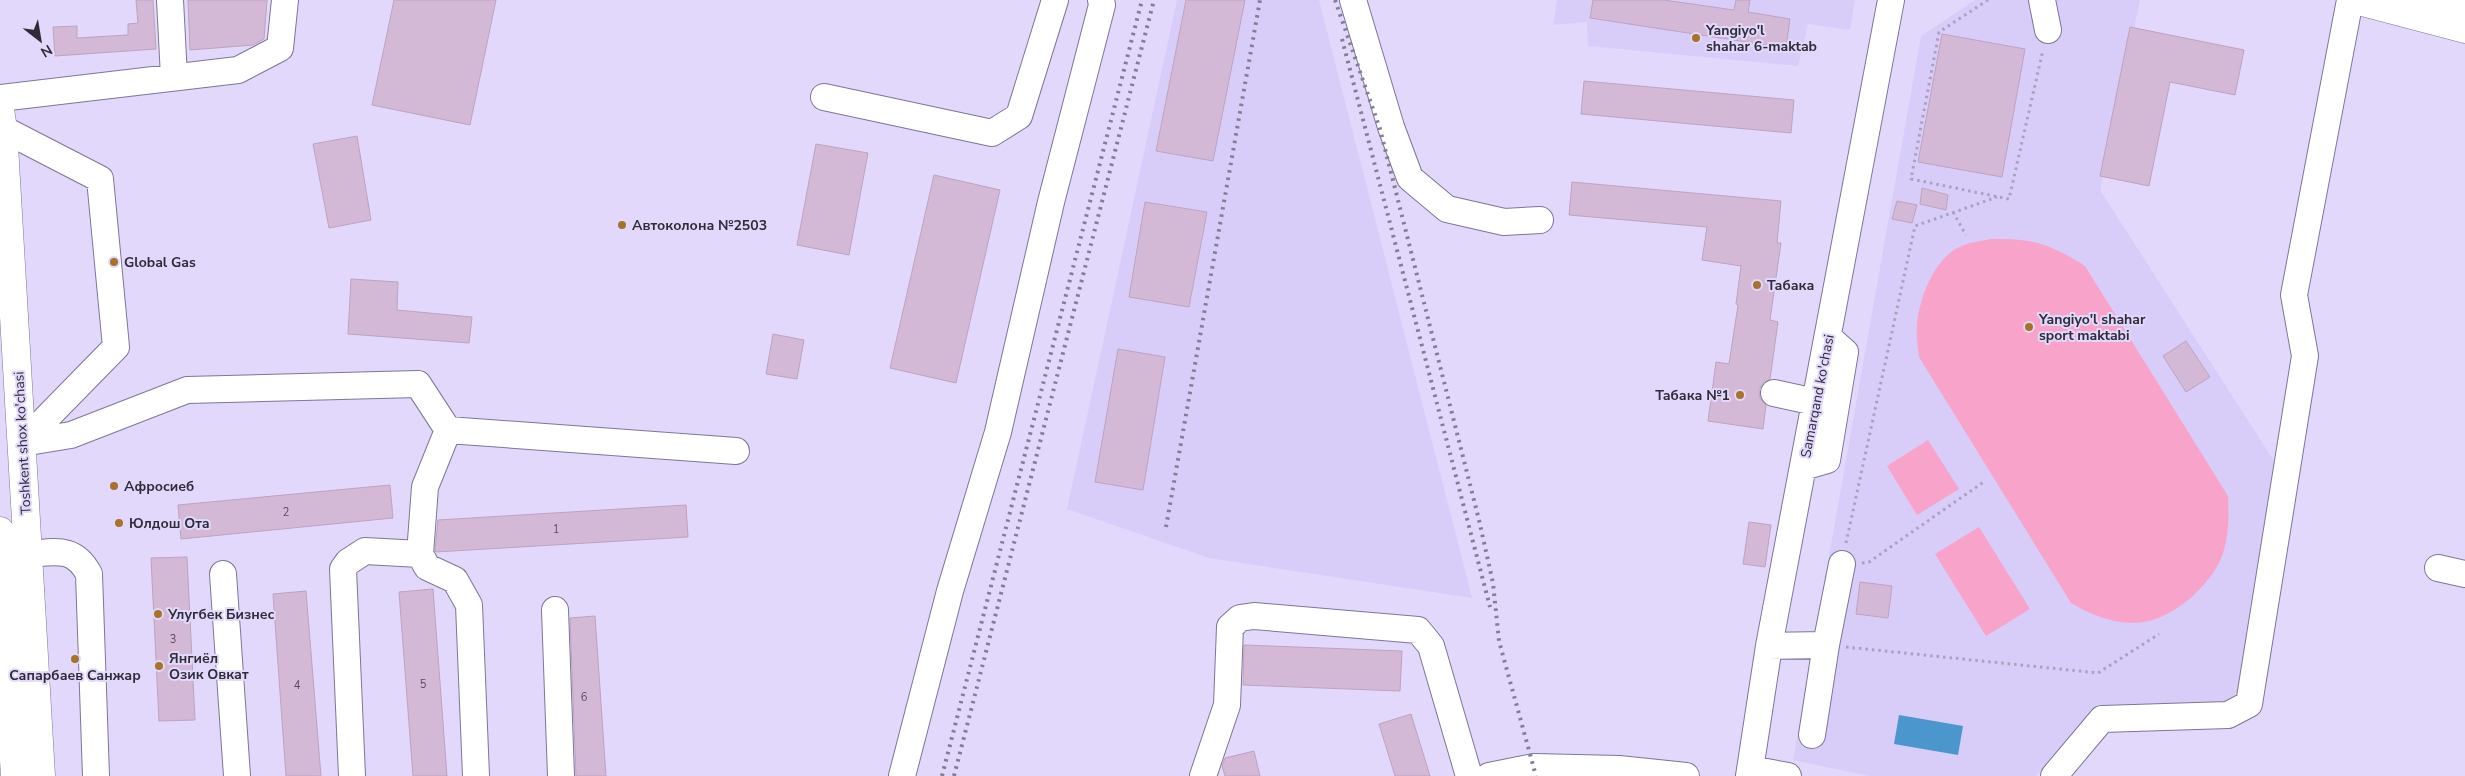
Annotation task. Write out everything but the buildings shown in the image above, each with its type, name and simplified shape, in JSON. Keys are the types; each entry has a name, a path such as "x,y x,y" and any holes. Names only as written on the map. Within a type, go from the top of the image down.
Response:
{"main road":[{"path":"2355,0 2465,9"},
{"path":"2427,5 2465,29"},
{"name":"Toshkent shox ko'chasi","path":"2,120 41,776"},
{"path":"0,530 15,776"}],"street":[{"path":"170,0 174,77"},
{"path":"0,98 238,70 280,48 285,0"},
{"path":"824,97 992,133 1019,116 1055,0"},
{"path":"902,776 950,591 998,432 1051,202 1102,5 1101,0"},
{"path":"1353,0 1410,178 1447,209 1504,222 1540,220"},
{"path":"2042,0 2048,30"},
{"path":"2054,776 2102,719 2228,715 2249,704 2305,356 2294,295 2350,0"},
{"name":"Samarqand ko'chasi","path":"1749,772 1769,646 1815,402 1896,5"},
{"path":"2,120 100,179 116,348 22,444"},
{"path":"1803,466 1827,460 1845,352 1828,337"},
{"path":"22,444 71,435 187,390 418,384 448,430"},
{"path":"1774,393 1815,402"},
{"path":"448,430 736,451"},
{"path":"448,430 426,487 420,554 427,567 455,580 469,605 476,776"},
{"path":"352,776 342,569 348,562 365,551 420,554"},
{"path":"28,554 65,552 82,562 89,574 96,776"},
{"path":"1812,735 1826,645 1842,564"},
{"path":"2438,568 2465,574"},
{"path":"223,574 236,776"},
{"path":"555,610 561,776"},
{"path":"1204,776 1227,704 1230,627 1240,618 1254,616 1418,630 1431,646 1469,776"},
{"path":"1769,646 1826,645"},
{"path":"1489,776 1534,767 1686,776"},
{"path":"1749,772 1788,776"}],"path":[{"path":"1988,0 1939,32 1911,179 2009,199 2048,30"},
{"path":"1985,481 1869,562 1842,564 1915,226 1997,197"},
{"path":"1953,212 1966,235"},
{"path":"1826,645 2098,674 2159,634"}],"shaded area":[{"path":"1177,0 1319,0 1472,598 1209,558 1067,509"},
{"name":"Yangiyo'l shahar 6-maktab","path":"1557,0 1855,0 1850,30 1808,24 1798,66 1588,46 1587,22 1553,25"},
{"name":"Yangiyo'l shahar sport maktabi","path":"1975,0 2140,0 2100,190 2276,464 2240,688 2228,702 2094,708 2036,776 1869,776 1793,760 1921,36"},
{"path":"1991,239 2030,241 2041,244 2061,252 2085,266 2228,496 2227,534 2222,556 2217,567 2200,589 2179,607 2167,614 2143,622 2115,621 2087,612 2071,603 1919,357 1918,315 1930,279 1945,258 1954,250 1967,244"},
{"path":"1928,440 1959,489 1917,515 1887,466"},
{"path":"1979,527 2030,609 1986,636 1935,554"}],"water":[{"path":"1899,715 1963,726 1958,755 1894,744"}],"railway":[{"path":"942,776 1142,0"},
{"path":"954,776 1154,0"},
{"path":"1166,527 1260,0"},
{"path":"1335,0 1380,129 1479,520 1493,583 1499,641 1536,776"},
{"path":"1342,39 1490,607"}],"place":[{"name":"Yangiyo'l shahar 6-maktab","path":"1696,38"},
{"name":"Автоколона №2503","path":"622,225"},
{"name":"Global Gas","path":"114,262"},
{"name":"Табака","path":"1757,285"},
{"name":"Yangiyo'l shahar sport maktabi","path":"2029,327"},
{"name":"Табака №1","path":"1740,395"},
{"name":"Афросиеб","path":"114,486"},
{"name":"Юлдош Ота","path":"119,523"},
{"name":"Улугбек Бизнес","path":"158,614"},
{"name":"Сапарбаев Санжар","path":"75,659"},
{"name":"Янгиёл Озик Овкат","path":"159,666"}]}
